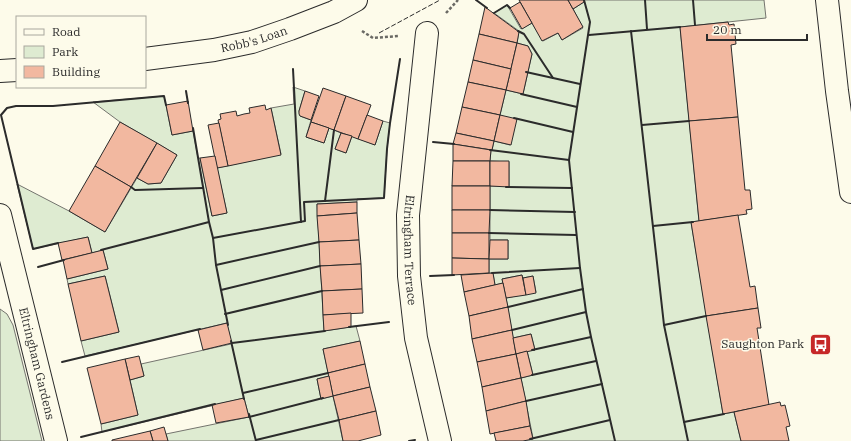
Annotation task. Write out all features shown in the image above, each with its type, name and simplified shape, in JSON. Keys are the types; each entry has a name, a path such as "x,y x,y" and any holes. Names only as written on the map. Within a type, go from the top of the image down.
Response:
{"street":[{"name":"Robb's Loan","path":"146,59 214,50 252,42 327,15 356,0"},
{"path":"827,0 837,91 851,192"},
{"name":"Eltringham Terrace","path":"427,33 408,215 409,276 416,338 440,441"},
{"path":"0,71 16,70"},
{"name":"Eltringham Gardens","path":"0,215 9,289 56,441"}],"green space":[{"path":"584,0 764,0 766,18 680,27 699,221 691,222 723,414 734,412 741,441 523,441 533,438 521,378 533,375 527,351 535,350 531,334 513,338 506,298 536,292 533,276 523,278 522,275 502,279 503,283 495,285 493,273 489,273 489,259 508,259 508,240 490,240 490,186 509,186 509,162 490,161 494,141 510,145 500,115 506,90 523,94 532,54 528,46 517,43 519,31 494,13 507,5 521,29 532,23 543,41 558,33 562,40 583,28 573,9 584,2"},
{"path":"293,87 305,91 299,111 300,116 311,120 306,137 324,143 329,128 341,133 335,149 346,153 352,136 375,145 383,121 390,123 384,198 357,199 357,202 317,204 324,331 356,326 360,341 323,349 329,376 317,379 321,399 333,396 343,441 168,441 166,434 249,417 244,398 102,432 101,424 138,415 130,380 144,376 141,364 231,344 227,323 85,356 81,341 119,332 105,276 68,284 67,279 108,269 103,250 92,253 88,237 33,249 17,184 105,232 137,178 148,184 161,183 177,155 120,122 93,102 164,96 172,135 193,131 212,216 227,213 217,168 281,154 271,108 294,104"},
{"path":"0,309 7,314 13,325 42,441 0,441"}],"building":[{"path":"519,0 568,0 583,27 562,40 558,33 542,41"},
{"path":"568,0 584,0 584,2 573,9"},
{"path":"520,2 532,23 522,29 510,8"},
{"path":"485,7 519,32 517,43 479,34"},
{"path":"728,22 729,25 734,24 736,44 731,45 738,117 689,121 680,27"},
{"path":"479,34 517,43 511,69 473,60"},
{"path":"517,43 528,46 532,54 523,94 506,90"},
{"path":"473,60 511,69 506,90 468,82"},
{"path":"468,82 506,90 500,115 462,107"},
{"path":"323,88 346,96 334,130 311,122"},
{"path":"305,91 319,96 311,120 300,116 299,114"},
{"path":"346,96 371,105 358,139 334,130"},
{"path":"188,101 193,131 172,135 166,105"},
{"path":"265,105 266,110 271,108 281,155 228,166 218,120 221,119 220,114 236,111 237,116 250,113 249,108"},
{"path":"462,107 500,115 494,141 456,133"},
{"path":"367,115 383,121 375,145 358,139"},
{"path":"500,115 517,119 511,145 494,141"},
{"path":"738,117 745,190 750,190 752,209 746,210 747,214 699,221 689,121"},
{"path":"120,122 157,143 131,187 95,166"},
{"path":"311,122 329,128 324,143 306,137"},
{"path":"219,123 228,166 217,168 208,125"},
{"path":"341,133 352,136 346,153 335,149"},
{"path":"456,133 494,141 492,150 453,144"},
{"path":"157,143 177,155 161,183 148,184 137,178"},
{"path":"453,144 491,150 490,161 453,161"},
{"path":"215,156 227,213 212,216 200,158"},
{"path":"453,161 490,161 490,186 452,186"},
{"path":"490,161 509,161 509,187 490,186"},
{"path":"95,166 131,187 105,232 69,211"},
{"path":"452,186 490,186 490,210 452,210"},
{"path":"357,202 357,213 317,216 317,204"},
{"path":"452,210 490,210 489,233 452,233"},
{"path":"357,213 359,240 319,242 317,216"},
{"path":"738,215 750,287 755,286 758,308 706,316 691,222"},
{"path":"452,233 489,233 489,259 452,258"},
{"path":"88,237 92,253 62,260 58,243"},
{"path":"359,240 361,264 320,266 319,242"},
{"path":"490,240 508,240 508,259 489,259"},
{"path":"103,250 108,269 67,279 63,260"},
{"path":"452,258 489,259 489,273 452,275"},
{"path":"361,264 362,289 322,291 320,266"},
{"path":"493,273 495,285 464,292 461,275"},
{"path":"522,275 526,295 506,298 502,279"},
{"path":"105,276 119,332 81,341 68,284"},
{"path":"533,276 536,293 526,295 523,278"},
{"path":"503,283 508,307 469,316 464,292"},
{"path":"362,289 363,313 323,315 322,291"},
{"path":"508,307 512,330 472,339 469,316"},
{"path":"758,308 761,328 757,328 769,405 723,414 706,316"},
{"path":"351,313 351,327 324,331 323,315"},
{"path":"227,323 232,343 203,350 198,330"},
{"path":"512,330 516,354 477,362 472,339"},
{"path":"531,334 535,350 516,354 513,338"},
{"path":"360,341 365,364 328,373 323,349"},
{"path":"527,351 533,375 521,378 516,354"},
{"path":"516,354 521,378 482,387 477,362"},
{"path":"139,356 144,376 130,380 125,359"},
{"path":"125,359 138,415 101,424 87,368"},
{"path":"365,364 370,387 333,396 328,373"},
{"path":"329,376 333,396 321,399 317,379"},
{"path":"521,378 526,401 486,411 482,387"},
{"path":"370,387 376,411 339,420 333,396"},
{"path":"244,398 249,417 216,423 212,405"},
{"path":"526,401 530,426 490,434 486,411"},
{"path":"780,402 781,406 785,405 790,426 786,427 789,441 741,441 734,412"},
{"path":"376,411 381,435 358,441 343,441 339,420"},
{"path":"530,426 533,439 523,441 496,441 494,433"},
{"path":"164,427 168,441 153,441 150,431"},
{"path":"150,431 153,441 112,441 112,440"}],"fence":[{"path":"379,33 440,0"}],"wall":[{"path":"476,0 487,8"},
{"path":"584,0 590,22 569,160 586,312 615,441"},
{"path":"645,0 647,29"},
{"path":"693,0 695,25"},
{"path":"494,13 507,5 510,8"},
{"path":"589,35 680,27"},
{"path":"518,31 524,34 553,78"},
{"path":"631,31 664,325 688,441"},
{"path":"213,238 305,221 304,202 384,198 387,149 400,59"},
{"path":"293,69 301,222"},
{"path":"526,72 580,84"},
{"path":"186,91 188,103"},
{"path":"521,94 577,107"},
{"path":"58,243 33,249 1,115 7,108 16,106 53,106 164,96 166,105"},
{"path":"514,118 573,132"},
{"path":"642,125 689,121"},
{"path":"193,128 213,238 216,265 228,325"},
{"path":"325,201 334,130"},
{"path":"433,142 454,144"},
{"path":"490,150 569,160"},
{"path":"131,187 135,190 203,188"},
{"path":"506,187 572,188"},
{"path":"490,210 575,212"},
{"path":"101,250 209,222"},
{"path":"653,226 693,222"},
{"path":"489,233 576,235"},
{"path":"216,265 319,242"},
{"path":"38,267 64,260"},
{"path":"221,290 320,266"},
{"path":"492,273 580,268"},
{"path":"430,276 454,275"},
{"path":"508,307 583,289"},
{"path":"225,314 322,291"},
{"path":"512,330 586,312"},
{"path":"664,325 706,316"},
{"path":"349,327 389,322"},
{"path":"62,362 200,329"},
{"path":"232,343 325,331"},
{"path":"532,350 591,337"},
{"path":"231,341 244,399"},
{"path":"532,375 596,361"},
{"path":"243,393 328,373"},
{"path":"526,401 602,384"},
{"path":"249,417 323,398"},
{"path":"81,437 215,404"},
{"path":"249,414 256,441"},
{"path":"684,422 724,414"},
{"path":"256,440 339,420"},
{"path":"530,439 610,420"},
{"path":"409,441 415,440"}],"place":[{"name":"Saughton Park","path":"820,344"}]}
